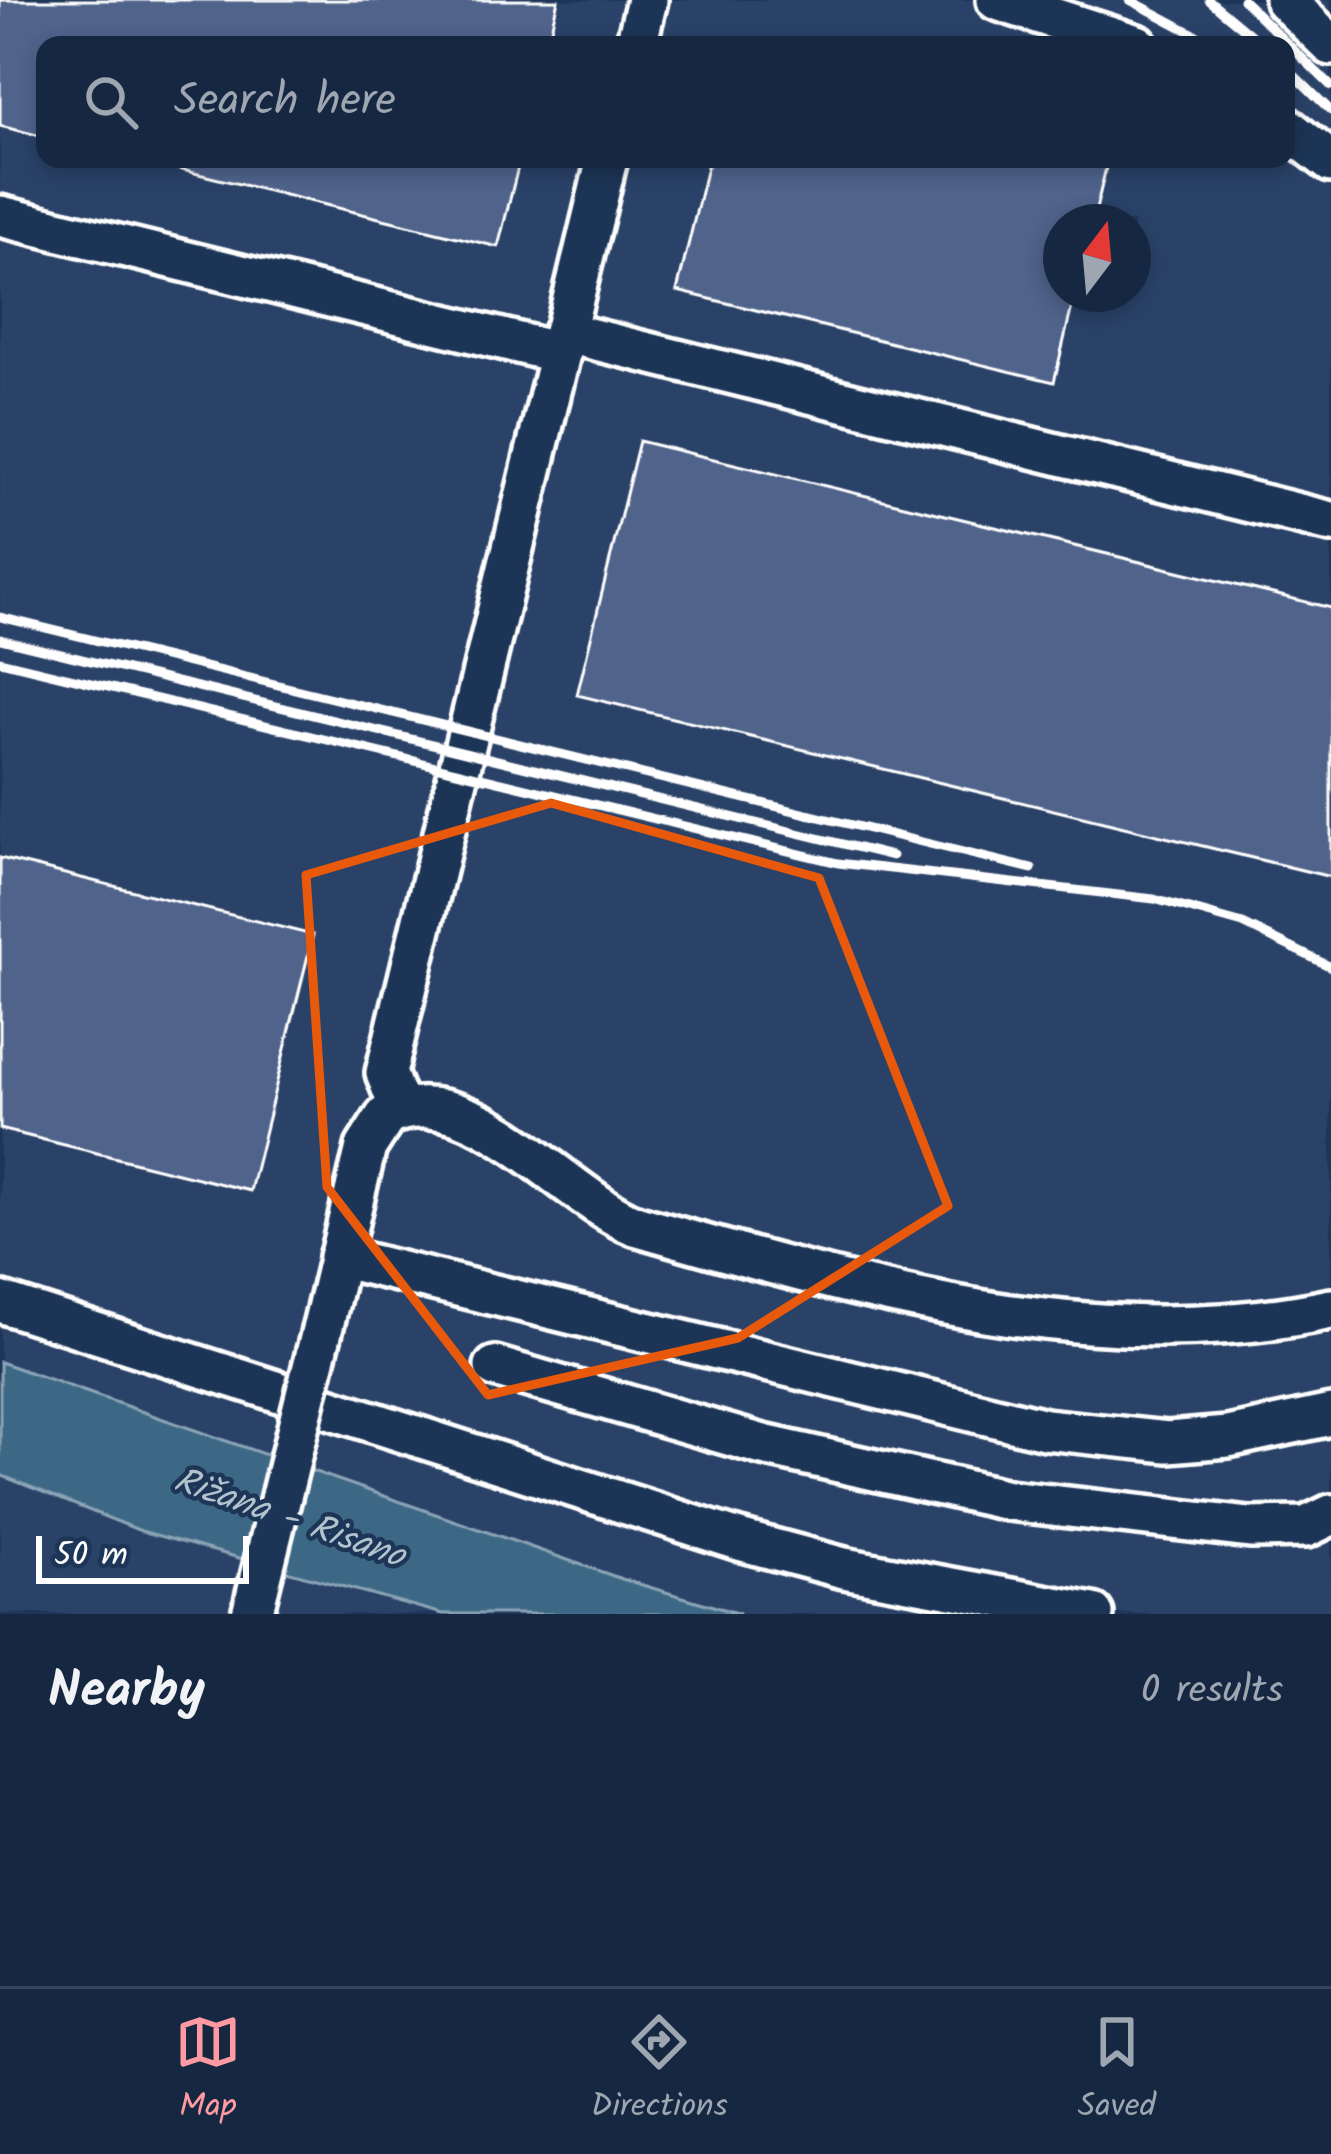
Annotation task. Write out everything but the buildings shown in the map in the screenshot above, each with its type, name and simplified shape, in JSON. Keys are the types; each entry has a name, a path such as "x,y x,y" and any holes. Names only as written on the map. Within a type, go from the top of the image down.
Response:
{"street":[{"path":"637,36 647,0"},
{"path":"997,0 1109,36"},
{"path":"1286,0 1331,45"},
{"path":"1295,134 1331,162"},
{"path":"400,1109 386,1073 605,168"},
{"path":"0,216 1331,522"},
{"path":"252,1614 366,1147 386,1116 400,1109 431,1108 495,1131 587,1201 635,1225 953,1305 1051,1322 1164,1328 1226,1327 1331,1310"},
{"path":"339,1257 1046,1429 1168,1442 1282,1427 1331,1414"},
{"path":"0,1302 739,1540 844,1568 1093,1614"},
{"path":"495,1367 764,1445 1008,1500 1250,1528 1306,1527 1331,1515"}],"highlighted area":[{"path":"551,803 819,878 948,1206 738,1338 488,1395 327,1187 306,875"}],"shaded area":[{"path":"0,0 1331,0 1331,1614 0,1614"}],"water":[{"name":"Rižana - Risano","path":"0,1362 622,1579 740,1614 443,1614 141,1531 0,1475"}],"railway":[{"path":"1130,0 1198,36"},
{"path":"1209,0 1252,36"},
{"path":"1243,0 1280,36"},
{"path":"1295,51 1331,86"},
{"path":"1295,76 1331,111"},
{"path":"0,617 1032,869"},
{"path":"0,639 892,856"},
{"path":"0,661 838,863 1154,899 1243,924 1331,967"}]}
